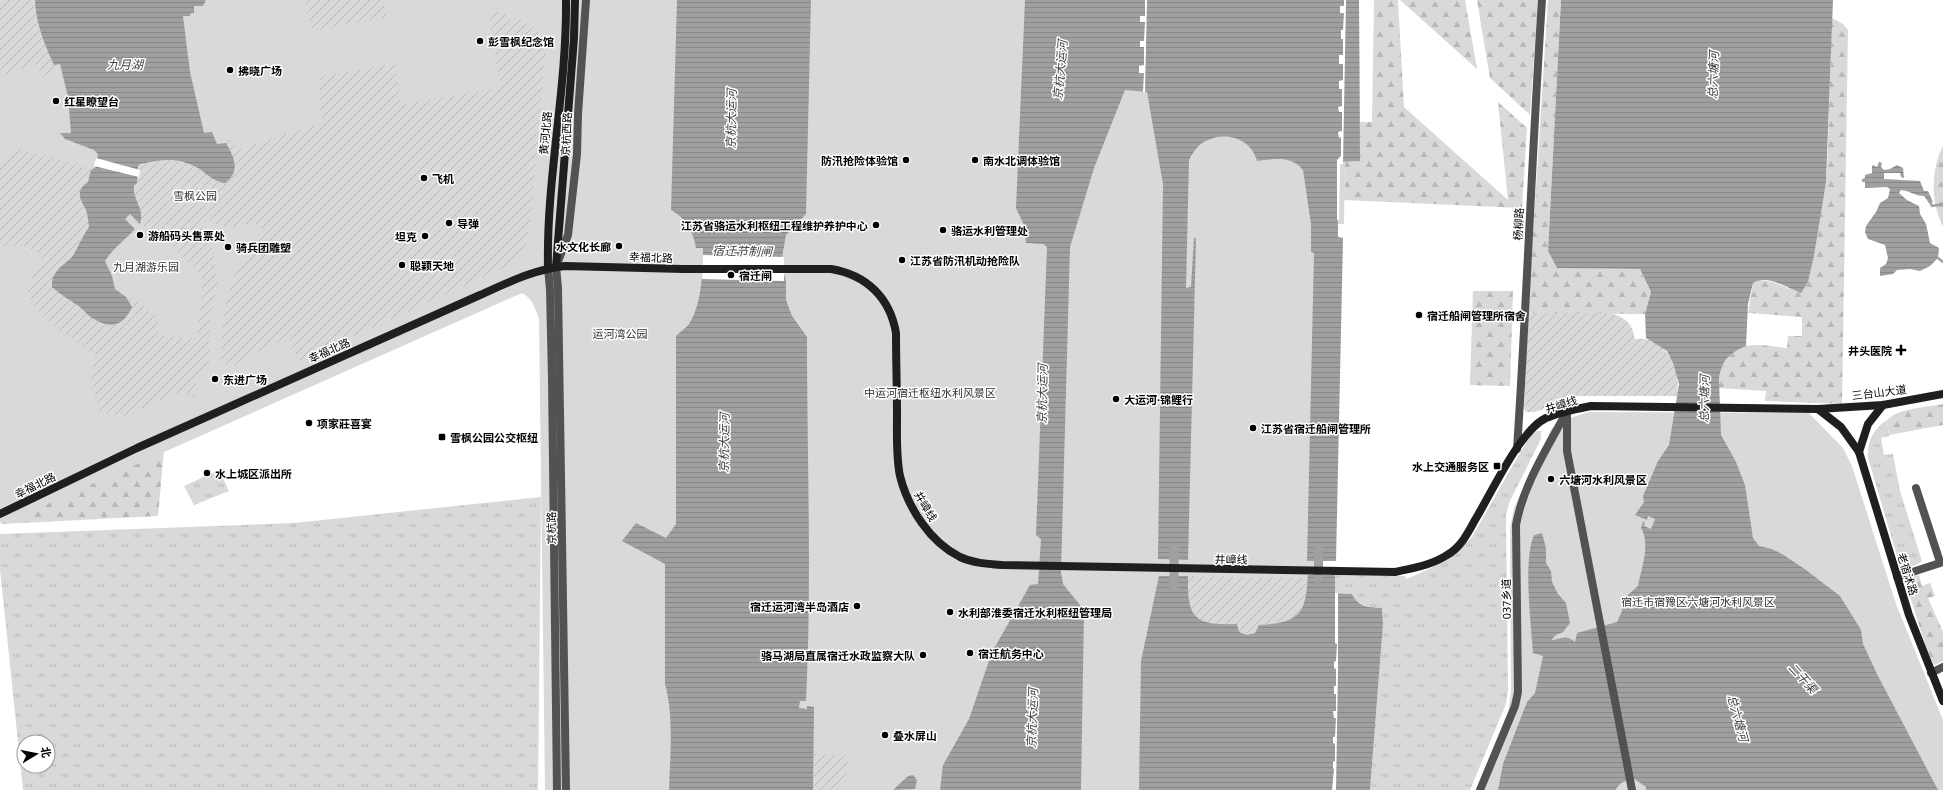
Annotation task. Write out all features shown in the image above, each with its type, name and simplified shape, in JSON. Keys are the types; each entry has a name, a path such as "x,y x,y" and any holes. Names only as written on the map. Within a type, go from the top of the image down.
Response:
{"main road":[{"name":"黄河北路","path":"552,268 547,233 565,38 566,0"},
{"name":"黄河北路","path":"552,268 574,38 575,0"},
{"name":"幸福北路","path":"0,514 137,448 522,277 552,268 786,268"},
{"name":"井嶂线","path":"786,268 832,269 849,273 871,285 885,301 894,321 896,333 897,438 900,474 905,491 915,512 929,531 952,552 978,563 1032,566 1258,571 1395,572 1413,568 1448,555 1462,543 1517,449 1530,431 1545,419 1567,411 1591,406 1818,409"},
{"name":"三台山大道","path":"1818,409 1883,405 1943,394"},
{"path":"1859,452 1868,424 1883,405"},
{"name":"老宿沭路","path":"1818,409 1841,427 1859,452 1909,615 1943,701"}],"street":[{"name":"京杭西路","path":"552,268 568,234 577,154 578,114 586,0"},
{"name":"杨柳路","path":"1517,449 1542,0"},
{"name":"京杭路","path":"552,268 550,289 557,790"},
{"name":"京杭路","path":"552,268 558,303 566,790"},
{"path":"1567,411 1567,451 1632,790"},
{"name":"037乡道","path":"1480,790 1515,706 1518,692 1516,525 1519,509 1526,491 1567,411"},
{"path":"1897,577 1942,562 1916,488"},
{"path":"1931,673 1943,667"}],"green space":[{"name":"中运河宿迁枢纽水利风景区","path":"0,0 1359,0 1360,161 1345,162 1344,224 1325,224 1311,790 545,790 539,319 531,301 522,293 2,524 0,522"},
{"path":"0,0 35,0 41,33 53,65 60,64 61,69 43,77 34,62 7,76 0,69"},
{"path":"304,0 384,0 387,17 312,31"},
{"path":"1374,0 1398,0 1404,107 1508,200 1498,102 1527,128 1522,208 1344,200 1345,162 1360,161 1359,122 1372,122"},
{"path":"1400,0 1465,0 1477,69"},
{"path":"1477,0 1538,0 1530,115 1490,78"},
{"path":"1548,0 1561,0 1548,251 1558,268 1640,269 1651,292 1645,314 1528,313"},
{"name":"雪枫公园","path":"504,11 508,20 519,18 547,38 528,237 524,249 510,265 300,361 287,338 251,355 237,366 225,363 221,360 225,308 236,271 242,259 252,249 264,230 253,222 241,226 228,227 210,222 205,218 199,223 211,241 218,284 210,317 209,365 197,380 195,399 182,391 124,416 111,415 101,411 92,383 95,354 54,326 35,307 30,297 28,289 29,285 43,255 25,246 0,246 0,168 10,156 14,148 76,163 91,170 88,182 83,186 80,202 86,211 89,227 81,238 72,256 57,269 61,295 81,308 90,317 132,308 126,297 132,298 140,302 158,317 158,335 195,339 197,335 202,287 201,278 191,265 177,252 170,240 164,235 140,224 141,213 134,191 134,185 137,183 138,166 140,164 168,159 185,161 221,183 217,143 230,140 240,149 301,129 323,124 319,105 320,77 395,63 401,102 405,104 501,87 488,14"},
{"path":"1832,18 1843,24 1848,30 1842,404 1765,401 1766,391 1719,388 1720,374 1729,356 1740,348 1757,345 1787,348 1788,336 1802,336 1802,317 1748,313 1753,283 1758,280 1773,282 1801,293 1808,282 1814,256 1827,171"},
{"path":"1943,146 1943,226 1936,207 1934,196 1934,175"},
{"path":"1473,291 1513,291 1510,386 1470,385"},
{"path":"1528,313 1611,313 1621,317 1630,325 1635,339 1646,339 1655,343 1663,348 1670,356 1677,376 1677,396 1577,396 1535,412 1526,412 1524,408"},
{"path":"1943,404 1943,425 1889,435 1887,420 1893,416 1906,410"},
{"name":"宿迁市宿豫区六塘河水利风景区","path":"1589,412 1809,413 1843,448 1852,466 1896,604 1943,720 1943,790 1476,790 1508,712 1511,692 1510,528 1514,508 1552,428 1573,417"},
{"path":"1887,420 1889,436 1881,438 1884,455 1893,454 1900,491 1922,561 1916,565 1903,568 1900,566 1868,458 1872,436 1878,427"},
{"path":"1537,431 1541,431 1541,439 1509,503 1506,515 1508,690 1506,704 1470,790 1370,790 1383,624 1382,608 1365,606 1358,602 1352,594 1335,593 1335,575 1405,576 1406,579 1433,567 1450,556 1472,537 1521,451 1530,437"},
{"path":"164,450 158,516 2,524"},
{"path":"219,470 229,491 194,505 184,486"},
{"path":"541,497 538,790 23,790 21,774 56,774 56,734 17,734 0,569 0,534 294,523"},
{"path":"1919,575 1922,586 1930,583 1935,596 1928,598 1943,632 1943,661 1934,665 1926,647 1905,581 1908,578"},
{"path":"1188,576 1307,578 1306,594 1301,610 1297,615 1279,623 1259,625 1255,633 1242,634 1235,628 1203,622 1197,618 1190,606"},
{"path":"813,753 849,757 847,777 831,790 813,790"}],"water":[{"name":"九月湖","path":"35,0 206,0 203,6 194,6 194,13 191,13 190,16 183,16 190,72 204,133 212,132 217,144 226,143 233,159 233,174 225,183 214,179 191,164 184,162 163,160 140,164 138,166 137,183 134,185 134,191 141,213 140,224 130,214 125,219 135,229 108,256 105,261 112,276 115,289 126,297 132,307 124,319 115,324 105,324 92,318 80,307 52,287 53,277 61,266 72,257 89,227 87,212 81,199 80,192 84,185 88,182 91,170 96,167 98,154 94,150 65,139 60,133 71,133 68,97 60,64 54,65 41,33"},
{"path":"677,0 811,0 806,214 786,235 781,263 786,281 786,300 792,316 807,337 809,610 806,701 800,701 799,708 807,709 807,706 814,707 813,790 669,790 671,737 670,710 665,684 665,564 622,541 636,523 666,538 676,524 676,336 688,326 697,307 701,287 703,248 696,248 691,231 685,221 671,210"},
{"path":"1025,0 1359,0 1360,161 1338,162 1338,237 1343,238 1336,561 1307,561 1314,253 1311,252 1311,224 1303,170 1298,165 1288,160 1276,159 1257,161 1250,148 1245,143 1231,137 1216,137 1202,143 1194,151 1189,160 1186,288 1191,287 1194,238 1196,238 1188,560 1158,559 1163,184 1147,92 1125,90 1094,168 1070,247 1061,572 1063,584 1084,610 1081,790 940,790 943,765 969,719 992,652 1030,585 1038,584 1041,539 1036,535 1047,247 1043,244 1026,243 1024,225 1016,208"},
{"path":"1561,0 1833,0 1826,182 1814,256 1808,282 1801,293 1771,281 1764,280 1753,283 1748,304 1746,346 1735,351 1727,358 1720,372 1721,435 1736,462 1745,485 1753,538 1759,546 1772,549 1782,554 1840,596 1861,630 1863,644 1878,676 1938,790 1646,790 1646,787 1633,778 1621,783 1615,790 1498,790 1503,764 1527,702 1535,693 1543,656 1533,653 1528,575 1531,546 1534,535 1542,533 1546,548 1546,563 1551,571 1552,582 1558,594 1566,603 1570,623 1563,632 1556,635 1551,640 1566,637 1575,642 1577,633 1617,622 1622,611 1622,600 1638,586 1645,549 1644,534 1641,528 1643,522 1645,523 1644,526 1651,529 1655,519 1648,516 1647,520 1635,515 1644,502 1643,496 1658,461 1669,445 1679,384 1673,363 1667,351 1646,338 1645,314 1651,292 1640,269 1557,268 1548,251"},
{"path":"1879,162 1882,163 1881,167 1884,170 1890,169 1897,165 1903,168 1904,178 1901,177 1900,173 1884,173 1884,179 1920,181 1924,191 1928,191 1933,202 1929,203 1924,196 1901,190 1899,193 1907,200 1919,206 1920,214 1926,224 1930,243 1939,248 1938,258 1930,266 1920,271 1910,269 1897,270 1893,274 1880,276 1880,268 1886,264 1888,258 1885,245 1868,239 1865,232 1866,226 1876,212 1880,203 1888,198 1890,189 1887,187 1865,188 1865,182 1862,182 1865,175 1872,173 1872,166 1877,167"},
{"path":"1308,575 1335,575 1335,593 1352,594 1358,602 1365,606 1382,608 1383,624 1370,790 1139,790 1141,661 1159,576 1188,576 1189,602 1196,616 1202,621 1211,623 1237,624 1239,632 1247,635 1255,633 1259,625 1279,623 1297,615 1305,600"},
{"path":"913,775 917,780 915,789 893,790 908,776"}],"pier":[{"path":"1145,0 1147,0 1145,92 1143,92 1144,73 1139,73 1139,66 1144,65 1144,47 1140,47 1140,41 1144,41 1145,22 1140,22 1140,16 1145,16"},
{"path":"1344,0 1346,0 1343,164 1340,164 1339,220 1337,220 1337,160 1341,156 1341,137 1339,138 1338,132 1342,131 1342,112 1339,112 1338,107 1342,106 1342,89 1339,89 1339,81 1343,80 1343,64 1339,64 1339,55 1343,55 1343,39 1341,39 1341,30 1343,30 1344,13 1340,13 1340,6 1344,6"},
{"path":"96,158 140,170 139,177 94,166"},
{"name":"宿迁节制闸","path":"703,255 784,257 784,281 702,279"},
{"path":"1335,593 1338,593 1338,668 1336,790 1332,790 1334,769 1333,762 1335,761 1335,744 1333,743 1333,737 1335,737 1336,718 1334,718 1333,711 1336,711 1336,694 1334,694 1334,686 1336,686 1336,669 1334,668 1334,662 1336,661 1337,644 1335,643"}],"waterway":[{"path":"1929,200 1932,206 1943,204"},
{"path":"1938,258 1943,262"},
{"name":"京杭大运河","path":"1174,547 1174,586"},
{"name":"京杭大运河","path":"1318,579 1319,549"}],"place":[{"name":"彭雪枫纪念馆","path":"480,41"},
{"name":"拂晓广场","path":"230,70"},
{"name":"红星瞭望台","path":"56,101"},
{"name":"防汛抢险体验馆","path":"906,160"},
{"name":"南水北调体验馆","path":"975,160"},
{"name":"飞机","path":"424,178"},
{"name":"导弹","path":"449,223"},
{"name":"江苏省骆运水利枢纽工程维护养护中心","path":"876,225"},
{"name":"骆运水利管理处","path":"943,230"},
{"name":"游船码头售票处","path":"140,235"},
{"name":"坦克","path":"425,236"},
{"name":"水文化长廊","path":"619,246"},
{"name":"骑兵团雕塑","path":"228,247"},
{"name":"江苏省防汛机动抢险队","path":"902,260"},
{"name":"聪颖天地","path":"402,265"},
{"name":"宿迁闸","path":"731,275"},
{"name":"宿迁船闸管理所宿舍","path":"1419,315"},
{"name":"井头医院","path":"1901,350"},
{"name":"东进广场","path":"215,379"},
{"name":"大运河·锦鲤行","path":"1116,399"},
{"name":"项家莊喜宴","path":"309,423"},
{"name":"江苏省宿迁船闸管理所","path":"1253,428"},
{"name":"雪枫公园公交枢纽","path":"442,437"},
{"name":"水上交通服务区","path":"1497,466"},
{"name":"水上城区派出所","path":"207,473"},
{"name":"六塘河水利风景区","path":"1551,479"},
{"name":"宿迁运河湾半岛酒店","path":"857,606"},
{"name":"水利部淮委宿迁水利枢纽管理局","path":"950,612"},
{"name":"宿迁航务中心","path":"970,653"},
{"name":"骆马湖局直属宿迁水政监察大队","path":"923,655"},
{"name":"叠水屏山","path":"885,735"}],"water label":[{"name":"总六塘河","path":"1713,75"},
{"name":"总六塘河","path":"1704,399"},
{"name":"二干渠","path":"1803,678"},
{"name":"总六塘河","path":"1738,718"}],"park label":[{"name":"九月湖游乐园","path":"146,266"},
{"name":"运河湾公园","path":"620,333"}]}
